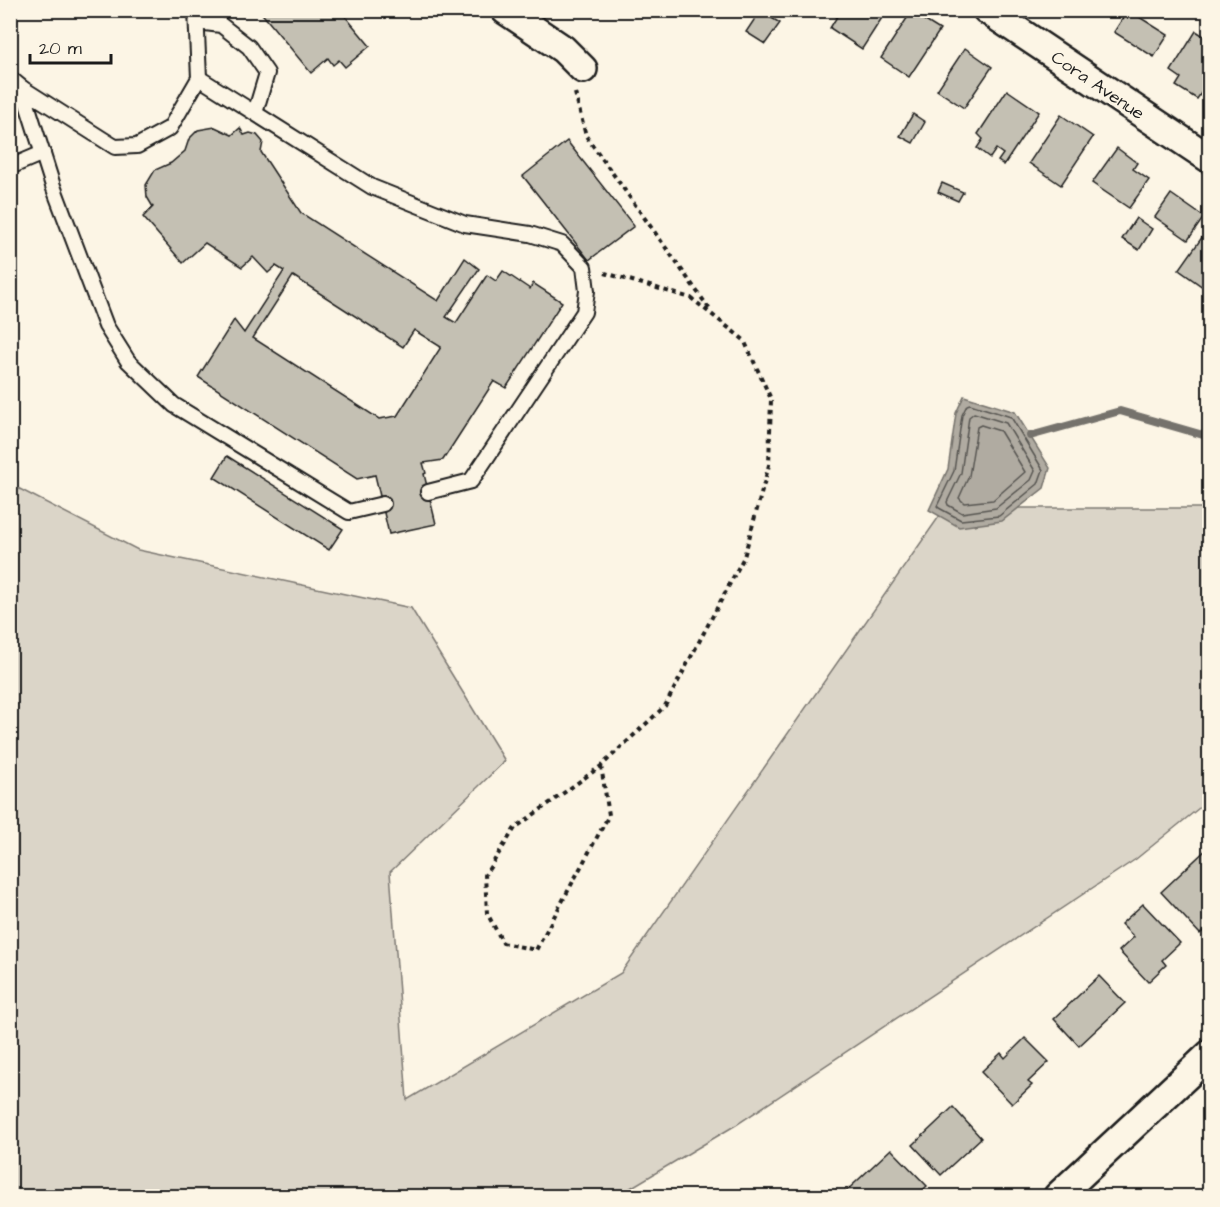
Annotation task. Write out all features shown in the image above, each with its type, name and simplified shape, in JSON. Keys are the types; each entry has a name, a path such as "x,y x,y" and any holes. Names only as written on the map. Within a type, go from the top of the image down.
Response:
{"street":[{"path":"505,10 562,49 579,81"},
{"name":"Cora Avenue","path":"987,10 1209,159"},
{"path":"1058,1197 1209,1054"}],"lane":[{"path":"10,78 115,147 137,146 170,128 199,78 197,16 221,25 249,47 267,73 255,113"},
{"path":"199,78 372,188 465,224 530,234 562,244 584,267 587,291 584,312 471,481 428,492"},
{"path":"22,88 53,186 106,326 128,361 174,405 349,512 383,504"},
{"path":"10,167 43,153"}],"path":[{"path":"579,81 586,136 715,317"},
{"path":"584,267 691,298 744,340 771,399 769,465 744,557 664,706 602,766 515,828 485,875 487,913 503,943 536,950 609,815 602,766"}],"shaded area":[{"path":"10,484 138,550 411,608 505,761 390,872 407,1100 621,973 945,508 1209,508 1209,800 1136,859 736,1125 617,1196 11,1196"}],"water":[{"path":"964,396 1015,412 1050,468 1044,488 1002,521 959,527 929,510 948,469 956,413"}],"building":[{"path":"259,10 340,10 370,46 345,67 339,60 333,65 328,58 311,73"},
{"path":"841,10 887,10 862,49 830,28"},
{"path":"1128,10 1168,35 1154,57 1114,32"},
{"path":"760,11 780,23 765,44 746,32"},
{"path":"911,12 940,30 909,77 881,58"},
{"path":"1196,31 1210,40 1210,80 1197,99 1176,86 1181,78 1171,71"},
{"path":"965,48 992,67 964,108 937,90"},
{"path":"1007,90 1039,112 1004,165 998,161 1003,154 996,149 990,158 977,148 983,139 978,134"},
{"path":"913,114 925,122 913,143 900,136"},
{"path":"1061,115 1093,137 1061,185 1029,163"},
{"path":"215,127 232,135 240,128 244,135 250,133 257,135 263,142 261,152 301,213 438,301 465,258 479,269 446,317 456,323 487,275 496,281 503,271 530,289 533,283 562,302 506,388 494,381 443,460 423,463 436,524 389,534 375,475 357,479 198,377 234,320 244,333 284,271 276,266 268,273 253,257 242,267 205,243 183,263 143,217 153,207 147,197 146,185 155,170 171,163 185,151 189,139 198,130","holes":["293,276 403,347 414,330 441,347 397,416 379,419 253,338"]},
{"path":"567,141 634,226 589,260 523,176"},
{"path":"1117,148 1137,163 1133,169 1149,180 1129,208 1092,183"},
{"path":"942,183 963,192 958,201 938,192"},
{"path":"1171,194 1204,217 1188,240 1155,217"},
{"path":"1136,218 1152,229 1139,250 1122,239"},
{"path":"1210,226 1210,292 1179,270"},
{"path":"227,456 343,529 329,550 214,477"},
{"path":"1210,846 1210,925 1200,934 1161,892"},
{"path":"1143,904 1180,943 1162,960 1166,965 1148,982 1119,951 1134,937 1121,924"},
{"path":"1099,976 1125,1003 1079,1046 1054,1019"},
{"path":"1025,1038 1049,1062 1028,1082 1032,1085 1012,1104 981,1072 1001,1053 1005,1058"},
{"path":"953,1107 981,1138 941,1175 913,1145"},
{"path":"891,1149 927,1186 916,1196 841,1196"}],"waterway":[{"path":"1030,436 1120,411 1210,437"}]}
